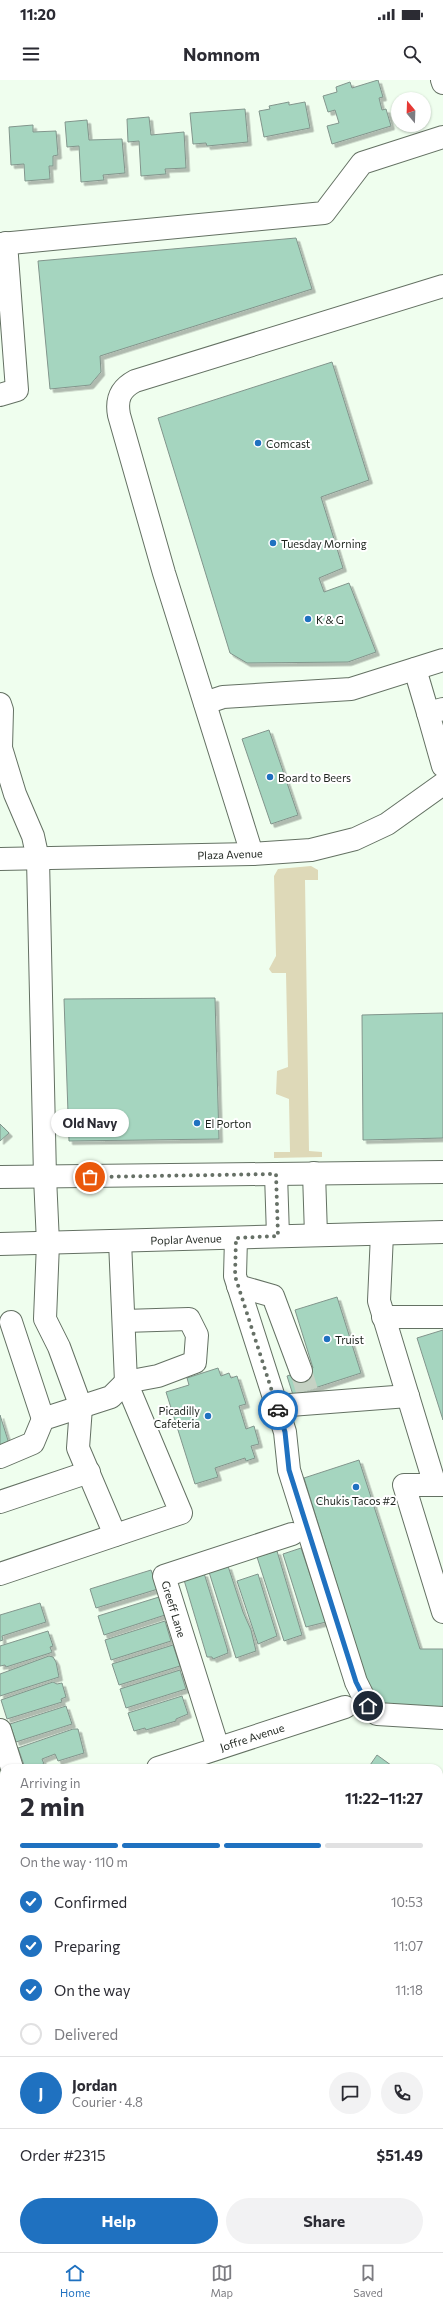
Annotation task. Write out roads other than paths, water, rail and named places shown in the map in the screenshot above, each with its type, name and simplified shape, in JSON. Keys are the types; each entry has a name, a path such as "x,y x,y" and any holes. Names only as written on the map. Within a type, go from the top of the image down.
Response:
{"street":[{"path":"0,395 17,390 6,341 3,244 324,213 362,163 443,137"},
{"path":"252,854 164,573 119,415 117,403 119,395 128,385 135,382 443,286"},
{"path":"205,703 224,697 351,689 443,660"},
{"path":"415,669 435,711 443,766"},
{"path":"0,704 1,748 15,794 33,836 38,859 44,1177 48,1243 44,1319 59,1347 81,1407 78,1448 115,1535"},
{"name":"Plaza Avenue","path":"0,859 252,854 311,850 355,839 387,824 443,784"},
{"path":"0,1177 443,1172"},
{"path":"314,1173 316,1235"},
{"path":"276,1174 278,1236"},
{"name":"Poplar Avenue","path":"0,1244 443,1232"},
{"path":"382,1234 378,1301 408,1396 434,1454 439,1485 404,1485 443,1612"},
{"path":"236,1238 235,1276 285,1432 289,1470 356,1682 368,1706 378,1714 443,1718"},
{"path":"0,1574 181,1513 126,1382 120,1241"},
{"path":"238,1286 273,1296 306,1388"},
{"path":"383,1317 443,1316"},
{"path":"0,1457 33,1442 43,1419 5,1317 44,1319"},
{"path":"43,1419 111,1397 126,1382 158,1376 195,1362 197,1335 190,1319 124,1321"},
{"path":"277,1406 306,1388 408,1396"},
{"path":"0,1502 88,1472"},
{"name":"Greeff Lane","path":"218,1748 164,1576 292,1534"},
{"name":"Joffre Avenue","path":"170,1764 345,1707"},
{"path":"0,1730 11,1764"}],"tunnel":[{"path":"301,1371 307,1391"}],"place":[{"name":"Comcast","path":"258,443"},
{"name":"Tuesday Morning","path":"273,543"},
{"name":"K & G","path":"308,619"},
{"name":"Board to Beers","path":"270,777"},
{"name":"El Porton","path":"197,1123"},
{"name":"Old Navy","path":"90,1177"},
{"name":"Truist","path":"327,1339"},
{"name":"Picadilly Cafeteria","path":"208,1416"},
{"name":"Chukis Tacos #2","path":"356,1487"}]}
